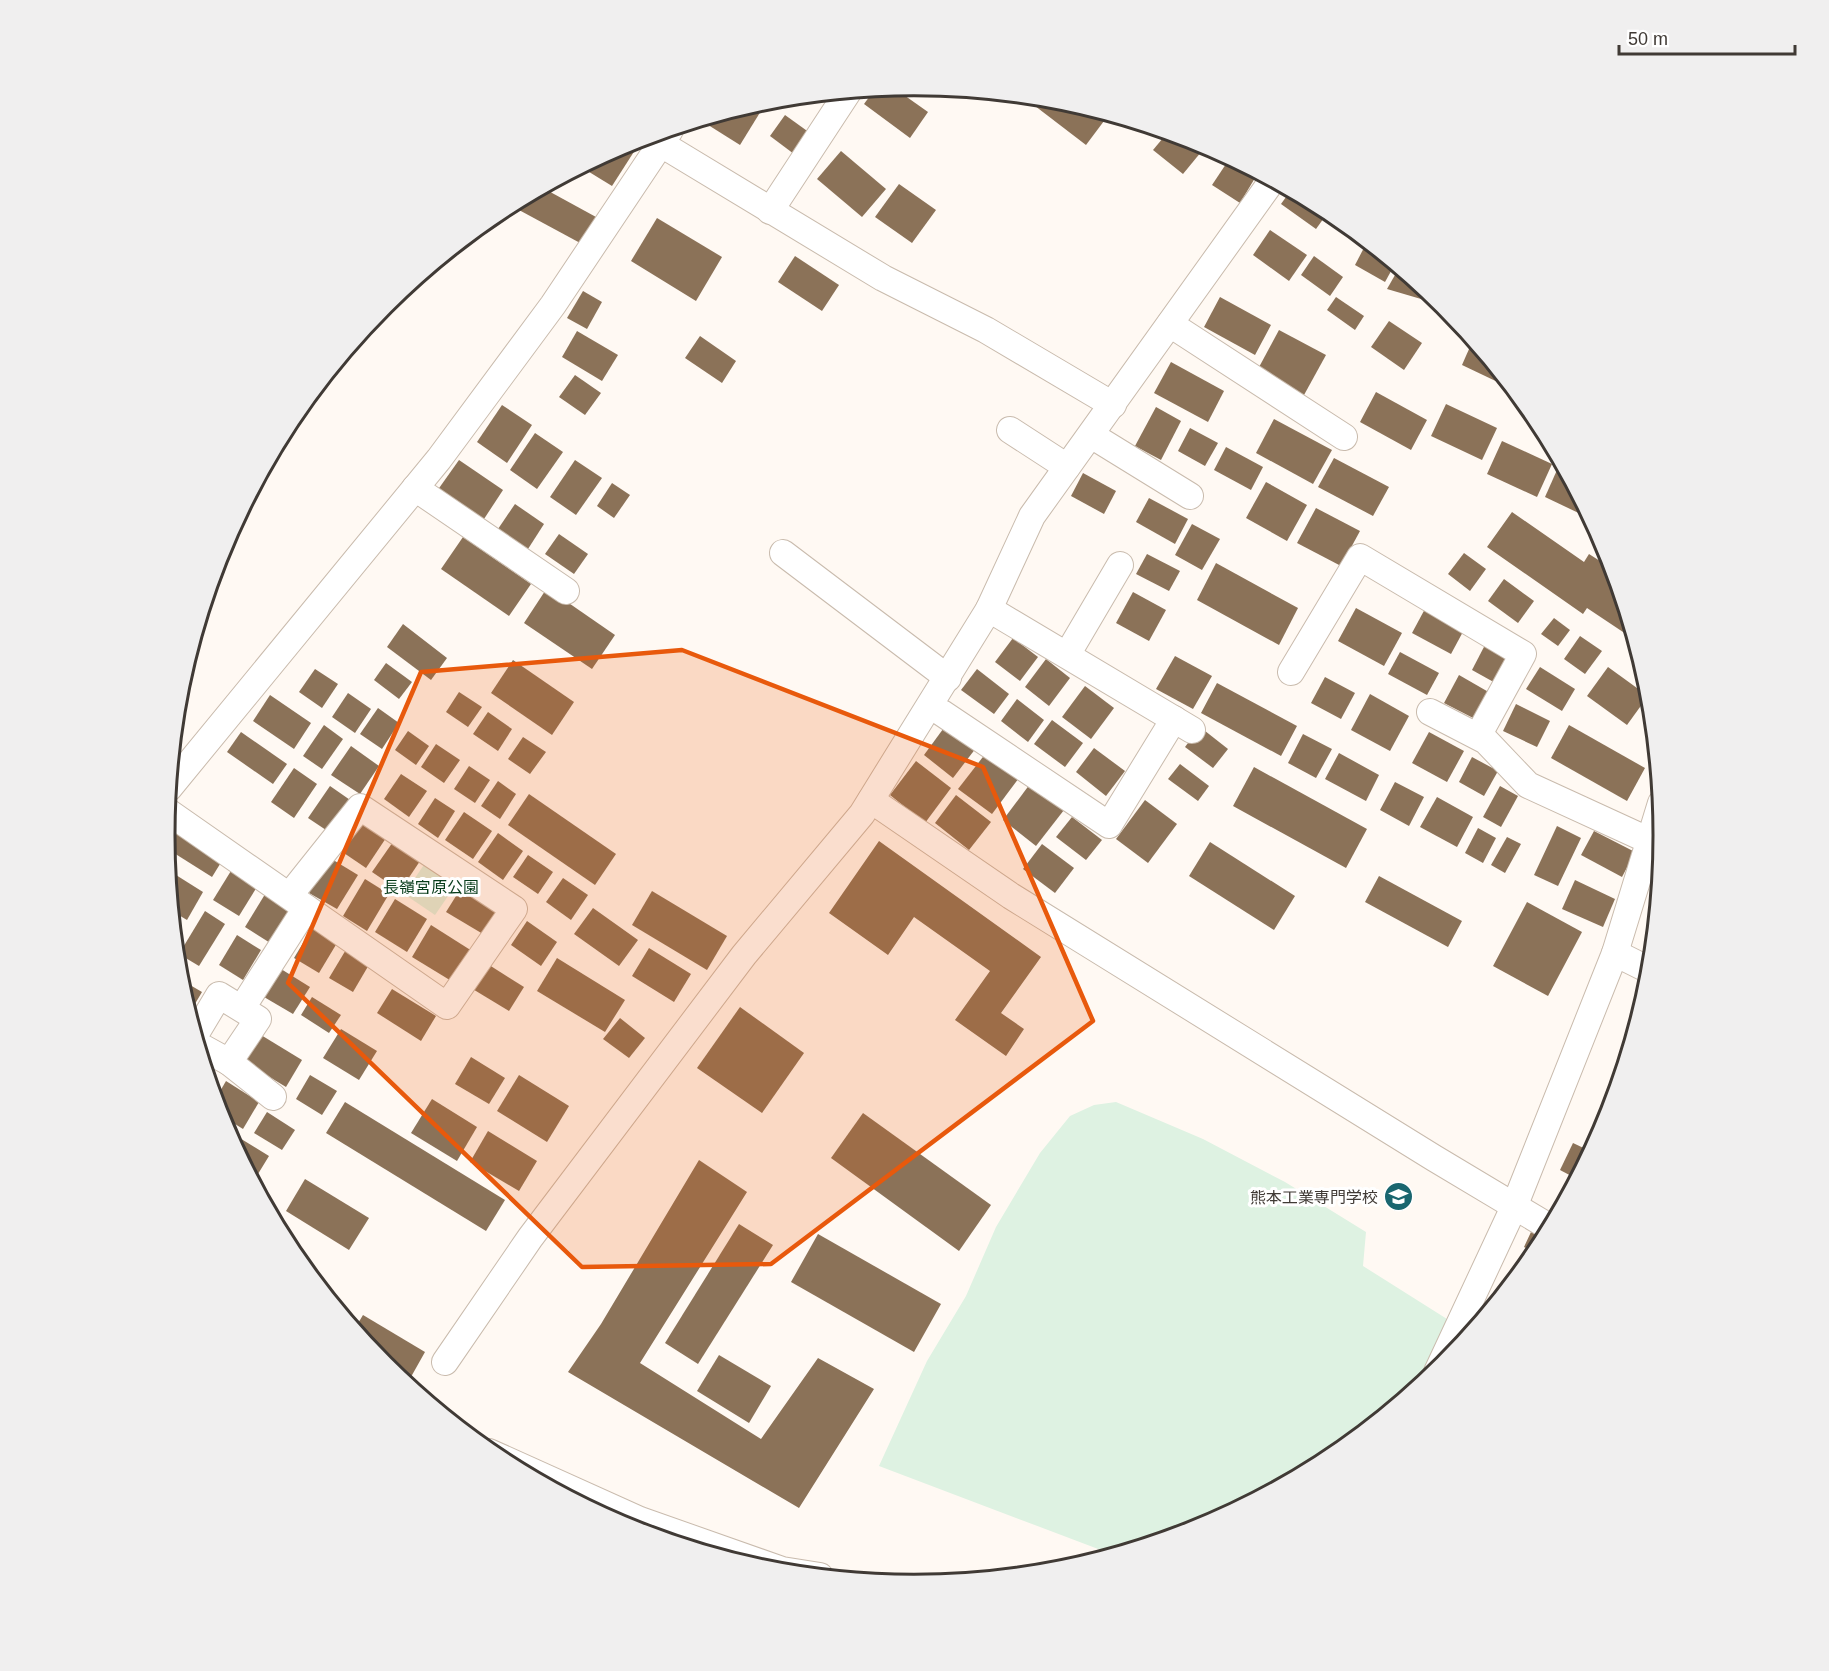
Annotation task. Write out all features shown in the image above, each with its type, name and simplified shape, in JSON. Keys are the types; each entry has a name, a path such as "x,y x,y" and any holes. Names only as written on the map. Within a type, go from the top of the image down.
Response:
{"street":[{"path":"770,211 843,100"},
{"path":"665,139 770,211 883,278 986,330 1113,405"},
{"path":"178,770 415,488 553,305 655,143"},
{"path":"446,1362 530,1238 737,964 871,800 989,609 1032,516 1268,186"},
{"path":"1170,324 1344,437"},
{"path":"1010,430 1067,467"},
{"path":"1091,435 1190,496"},
{"path":"415,488 566,591"},
{"path":"783,553 948,678"},
{"path":"1291,672 1360,557 1523,654 1478,736"},
{"path":"1067,655 1120,565"},
{"path":"942,713 1109,825 1183,724 989,609"},
{"path":"1430,712 1486,741 1528,785 1650,841"},
{"path":"871,800 1011,896 1543,1224"},
{"path":"176,817 298,902 447,1006 514,909 360,807 298,902 242,1008"},
{"path":"1450,1344 1514,1207 1615,953 1654,828"},
{"path":"1615,953 1642,967"},
{"path":"200,1027 219,995 258,1019 229,1062"},
{"path":"207,1050 229,1062 273,1097"},
{"path":"558,1483 640,1520 730,1552"}],"highlighted area":[{"path":"682,650 983,767 1093,1021 771,1264 582,1267 288,983 421,672"}],"green space":[{"name":"長嶺宮原公園","path":"428,859 459,880 435,915 404,894"},
{"path":"1116,1102 1203,1139 1285,1182 1366,1232 1363,1266 1447,1319 1445,1331 1427,1368 1365,1422 1325,1450 1242,1499 1152,1536 1103,1551 879,1466 927,1361 966,1296 996,1227 1040,1153 1070,1116 1094,1105"}],"building":[{"path":"906,96 928,112 910,138 864,104 868,98"},
{"path":"1035,106 1104,121 1086,145"},
{"path":"760,112 740,145 709,125"},
{"path":"785,115 810,133 794,154 770,136"},
{"path":"1162,139 1200,153 1183,174 1153,150"},
{"path":"634,151 612,186 588,171"},
{"path":"841,151 886,189 862,217 817,179"},
{"path":"1226,165 1254,179 1240,203 1212,185"},
{"path":"899,184 936,210 912,243 875,217"},
{"path":"550,192 596,217 582,244 520,211"},
{"path":"1286,196 1323,220 1316,229 1281,204"},
{"path":"657,218 722,257 696,301 631,261"},
{"path":"1270,230 1307,255 1289,281 1253,255"},
{"path":"1364,248 1391,271 1385,282 1355,265"},
{"path":"795,256 839,285 822,311 778,282"},
{"path":"1314,256 1343,277 1330,296 1301,275"},
{"path":"1395,274 1423,299 1387,289"},
{"path":"583,291 602,302 587,329 567,318"},
{"path":"1220,297 1271,325 1255,355 1204,327"},
{"path":"1336,297 1364,316 1355,330 1327,310"},
{"path":"1389,321 1422,343 1404,370 1371,347"},
{"path":"1279,330 1326,355 1304,395 1258,369"},
{"path":"577,331 618,355 602,381 562,357"},
{"path":"700,336 736,361 722,383 685,358"},
{"path":"1470,348 1499,383 1462,365"},
{"path":"1171,362 1224,391 1208,422 1154,393"},
{"path":"575,375 601,393 585,415 559,397"},
{"path":"1376,392 1427,420 1411,450 1360,422"},
{"path":"1446,404 1497,428 1482,460 1431,436"},
{"path":"502,405 532,425 507,463 477,442"},
{"path":"1156,407 1181,421 1161,460 1135,446"},
{"path":"1274,419 1332,450 1313,484 1256,453"},
{"path":"1190,428 1218,443 1205,466 1178,451"},
{"path":"535,433 563,452 537,489 510,470"},
{"path":"1502,441 1552,464 1537,497 1487,474"},
{"path":"1226,447 1263,467 1251,490 1214,470"},
{"path":"1334,458 1389,487 1373,516 1318,487"},
{"path":"459,460 503,490 482,522 437,491"},
{"path":"575,460 602,478 576,515 550,497"},
{"path":"1557,470 1581,514 1545,497"},
{"path":"1083,473 1116,491 1104,514 1071,496"},
{"path":"1266,482 1307,505 1287,541 1246,518"},
{"path":"612,483 630,495 614,518 597,506"},
{"path":"1149,498 1188,519 1175,544 1136,522"},
{"path":"515,504 544,524 528,549 498,529"},
{"path":"1316,508 1360,531 1341,566 1297,543"},
{"path":"1512,512 1584,562 1589,554 1601,562 1626,634 1587,608 1583,614 1487,547"},
{"path":"1192,524 1220,539 1202,570 1175,555"},
{"path":"559,534 588,554 574,574 545,554"},
{"path":"463,537 531,584 509,616 441,569"},
{"path":"1464,553 1486,569 1470,591 1448,574"},
{"path":"1147,554 1180,571 1169,591 1136,574"},
{"path":"1216,563 1298,608 1279,645 1197,600"},
{"path":"1504,579 1534,601 1518,623 1488,601"},
{"path":"547,588 615,635 592,669 524,623"},
{"path":"1133,592 1166,610 1149,641 1116,623"},
{"path":"1426,607 1465,628 1451,654 1412,633"},
{"path":"1356,608 1402,633 1384,666 1338,641"},
{"path":"1554,618 1570,630 1558,646 1541,634"},
{"path":"403,624 447,658 431,680 387,647"},
{"path":"1580,636 1602,651 1585,674 1564,659"},
{"path":"1013,638 1038,657 1020,681 995,662"},
{"path":"1486,643 1513,658 1499,685 1472,670"},
{"path":"1400,652 1439,673 1427,695 1388,674"},
{"path":"1175,656 1212,676 1193,709 1156,689"},
{"path":"1046,659 1070,678 1049,706 1025,687"},
{"path":"513,660 574,702 552,735 491,693"},
{"path":"386,663 412,682 399,699 374,680"},
{"path":"1540,667 1575,689 1562,711 1526,689"},
{"path":"1608,667 1640,690 1642,704 1627,725 1587,696"},
{"path":"315,669 338,684 322,708 299,692"},
{"path":"977,669 1009,694 994,714 961,690"},
{"path":"1459,675 1492,694 1477,720 1444,703"},
{"path":"1325,677 1355,693 1341,719 1311,703"},
{"path":"1217,683 1297,726 1281,756 1201,713"},
{"path":"1085,686 1114,708 1091,739 1062,717"},
{"path":"459,692 482,707 468,727 446,712"},
{"path":"348,693 371,709 355,733 332,717"},
{"path":"1370,694 1409,716 1390,751 1351,730"},
{"path":"270,695 311,723 294,749 253,721"},
{"path":"1017,699 1044,720 1028,742 1001,721"},
{"path":"1516,704 1550,721 1537,747 1503,731"},
{"path":"378,708 399,723 382,749 360,734"},
{"path":"488,712 512,729 498,751 473,734"},
{"path":"1052,720 1083,743 1065,767 1034,744"},
{"path":"324,725 343,739 322,769 303,756"},
{"path":"946,725 976,748 953,778 924,755"},
{"path":"1569,725 1645,768 1627,801 1551,758"},
{"path":"1200,727 1228,749 1213,768 1185,747"},
{"path":"408,731 429,746 416,765 395,750"},
{"path":"241,732 287,764 273,784 227,752"},
{"path":"1429,732 1464,751 1447,782 1412,763"},
{"path":"1303,734 1332,749 1316,778 1288,763"},
{"path":"523,737 546,752 530,774 508,759"},
{"path":"436,744 460,760 444,783 421,767"},
{"path":"351,746 379,766 360,794 331,775"},
{"path":"1094,748 1125,771 1106,796 1076,772"},
{"path":"986,753 1019,778 992,814 958,789"},
{"path":"1339,753 1379,775 1366,801 1325,779"},
{"path":"1472,757 1498,771 1484,796 1459,782"},
{"path":"916,761 951,788 925,823 890,795"},
{"path":"1180,764 1209,786 1198,801 1168,779"},
{"path":"469,766 490,780 475,803 454,789"},
{"path":"1254,767 1367,829 1346,868 1233,806"},
{"path":"294,768 317,784 294,818 271,802"},
{"path":"401,774 427,791 409,817 384,799"},
{"path":"498,781 516,794 500,819 481,806"},
{"path":"1395,782 1424,797 1409,826 1380,810"},
{"path":"1030,784 1064,810 1036,846 1003,820"},
{"path":"330,786 353,802 332,834 308,818"},
{"path":"1500,786 1518,796 1501,827 1483,817"},
{"path":"529,794 616,854 595,885 508,825"},
{"path":"956,795 991,822 969,850 935,823"},
{"path":"1437,797 1473,817 1457,847 1420,827"},
{"path":"435,798 455,811 438,838 418,824"},
{"path":"1145,800 1177,824 1148,863 1116,839"},
{"path":"464,812 492,831 473,859 445,840"},
{"path":"360,816 388,835 366,868 338,849"},
{"path":"1072,817 1102,840 1086,860 1056,837"},
{"path":"175,826 225,856 212,877 176,854"},
{"path":"1557,826 1581,838 1558,886 1534,875"},
{"path":"1478,828 1496,838 1483,863 1465,853"},
{"path":"1594,831 1635,852 1622,877 1581,855"},
{"path":"498,833 523,851 503,880 478,862"},
{"path":"1507,837 1521,844 1505,873 1491,865"},
{"path":"395,839 422,858 400,891 372,872"},
{"path":"879,841 1041,957 1001,1013 1024,1029 1006,1056 955,1020 990,971 914,917 888,955 829,913"},
{"path":"1210,842 1295,896 1274,930 1189,876"},
{"path":"1042,844 1074,868 1055,893 1023,869"},
{"path":"528,855 553,872 538,894 513,877"},
{"path":"330,858 358,875 337,909 309,893"},
{"path":"234,866 260,882 239,916 213,900"},
{"path":"177,875 203,892 187,920 180,916"},
{"path":"1379,876 1462,921 1448,947 1365,902"},
{"path":"563,878 588,895 571,920 546,902"},
{"path":"365,879 389,894 367,931 343,916"},
{"path":"1575,880 1615,899 1603,927 1562,909"},
{"path":"461,888 503,914 488,937 446,912"},
{"path":"267,891 298,909 275,946 245,927"},
{"path":"652,891 727,936 707,970 632,925"},
{"path":"395,899 427,919 407,952 375,932"},
{"path":"1527,902 1582,932 1548,996 1493,966"},
{"path":"593,908 638,940 619,966 574,934"},
{"path":"205,911 225,924 199,966 185,958 183,947"},
{"path":"527,921 557,942 541,966 511,945"},
{"path":"315,923 340,938 319,973 294,958"},
{"path":"431,925 472,951 453,982 412,957"},
{"path":"237,935 261,950 243,980 219,965"},
{"path":"347,948 370,963 353,992 329,978"},
{"path":"649,948 691,974 674,1002 632,976"},
{"path":"557,958 625,1000 605,1032 537,991"},
{"path":"486,963 524,987 509,1011 471,988"},
{"path":"281,969 310,987 293,1014 264,997"},
{"path":"190,985 202,992 195,1004"},
{"path":"392,989 436,1016 421,1041 377,1013"},
{"path":"312,997 341,1015 329,1033 301,1015"},
{"path":"740,1007 804,1053 762,1113 697,1068"},
{"path":"620,1018 645,1038 629,1058 603,1039"},
{"path":"341,1029 377,1051 359,1080 323,1058"},
{"path":"261,1035 302,1060 286,1087 245,1062"},
{"path":"471,1057 505,1078 489,1104 455,1084"},
{"path":"310,1075 337,1091 322,1115 296,1099"},
{"path":"519,1075 569,1106 547,1142 497,1111"},
{"path":"226,1081 259,1102 243,1129 233,1123 221,1090"},
{"path":"432,1099 477,1127 457,1161 411,1133"},
{"path":"345,1102 505,1200 486,1231 326,1133"},
{"path":"267,1112 295,1130 282,1150 254,1133"},
{"path":"863,1113 991,1205 959,1251 831,1158"},
{"path":"488,1131 537,1161 519,1191 470,1162"},
{"path":"240,1138 269,1156 257,1175"},
{"path":"1573,1143 1584,1148 1571,1176 1560,1170"},
{"path":"699,1160 747,1192 640,1363 761,1439 818,1358 874,1389 799,1508 568,1372 601,1324"},
{"path":"305,1179 369,1218 349,1250 286,1211"},
{"path":"739,1224 773,1245 698,1364 665,1343"},
{"path":"1531,1232 1536,1235 1527,1249 1524,1247"},
{"path":"818,1234 941,1304 914,1352 791,1282"},
{"path":"363,1315 425,1352 411,1376 392,1358 359,1322"},
{"path":"719,1355 771,1386 749,1423 697,1391"}],"place":[{"name":"熊本工業専門学校","path":"1399,1197"}]}
